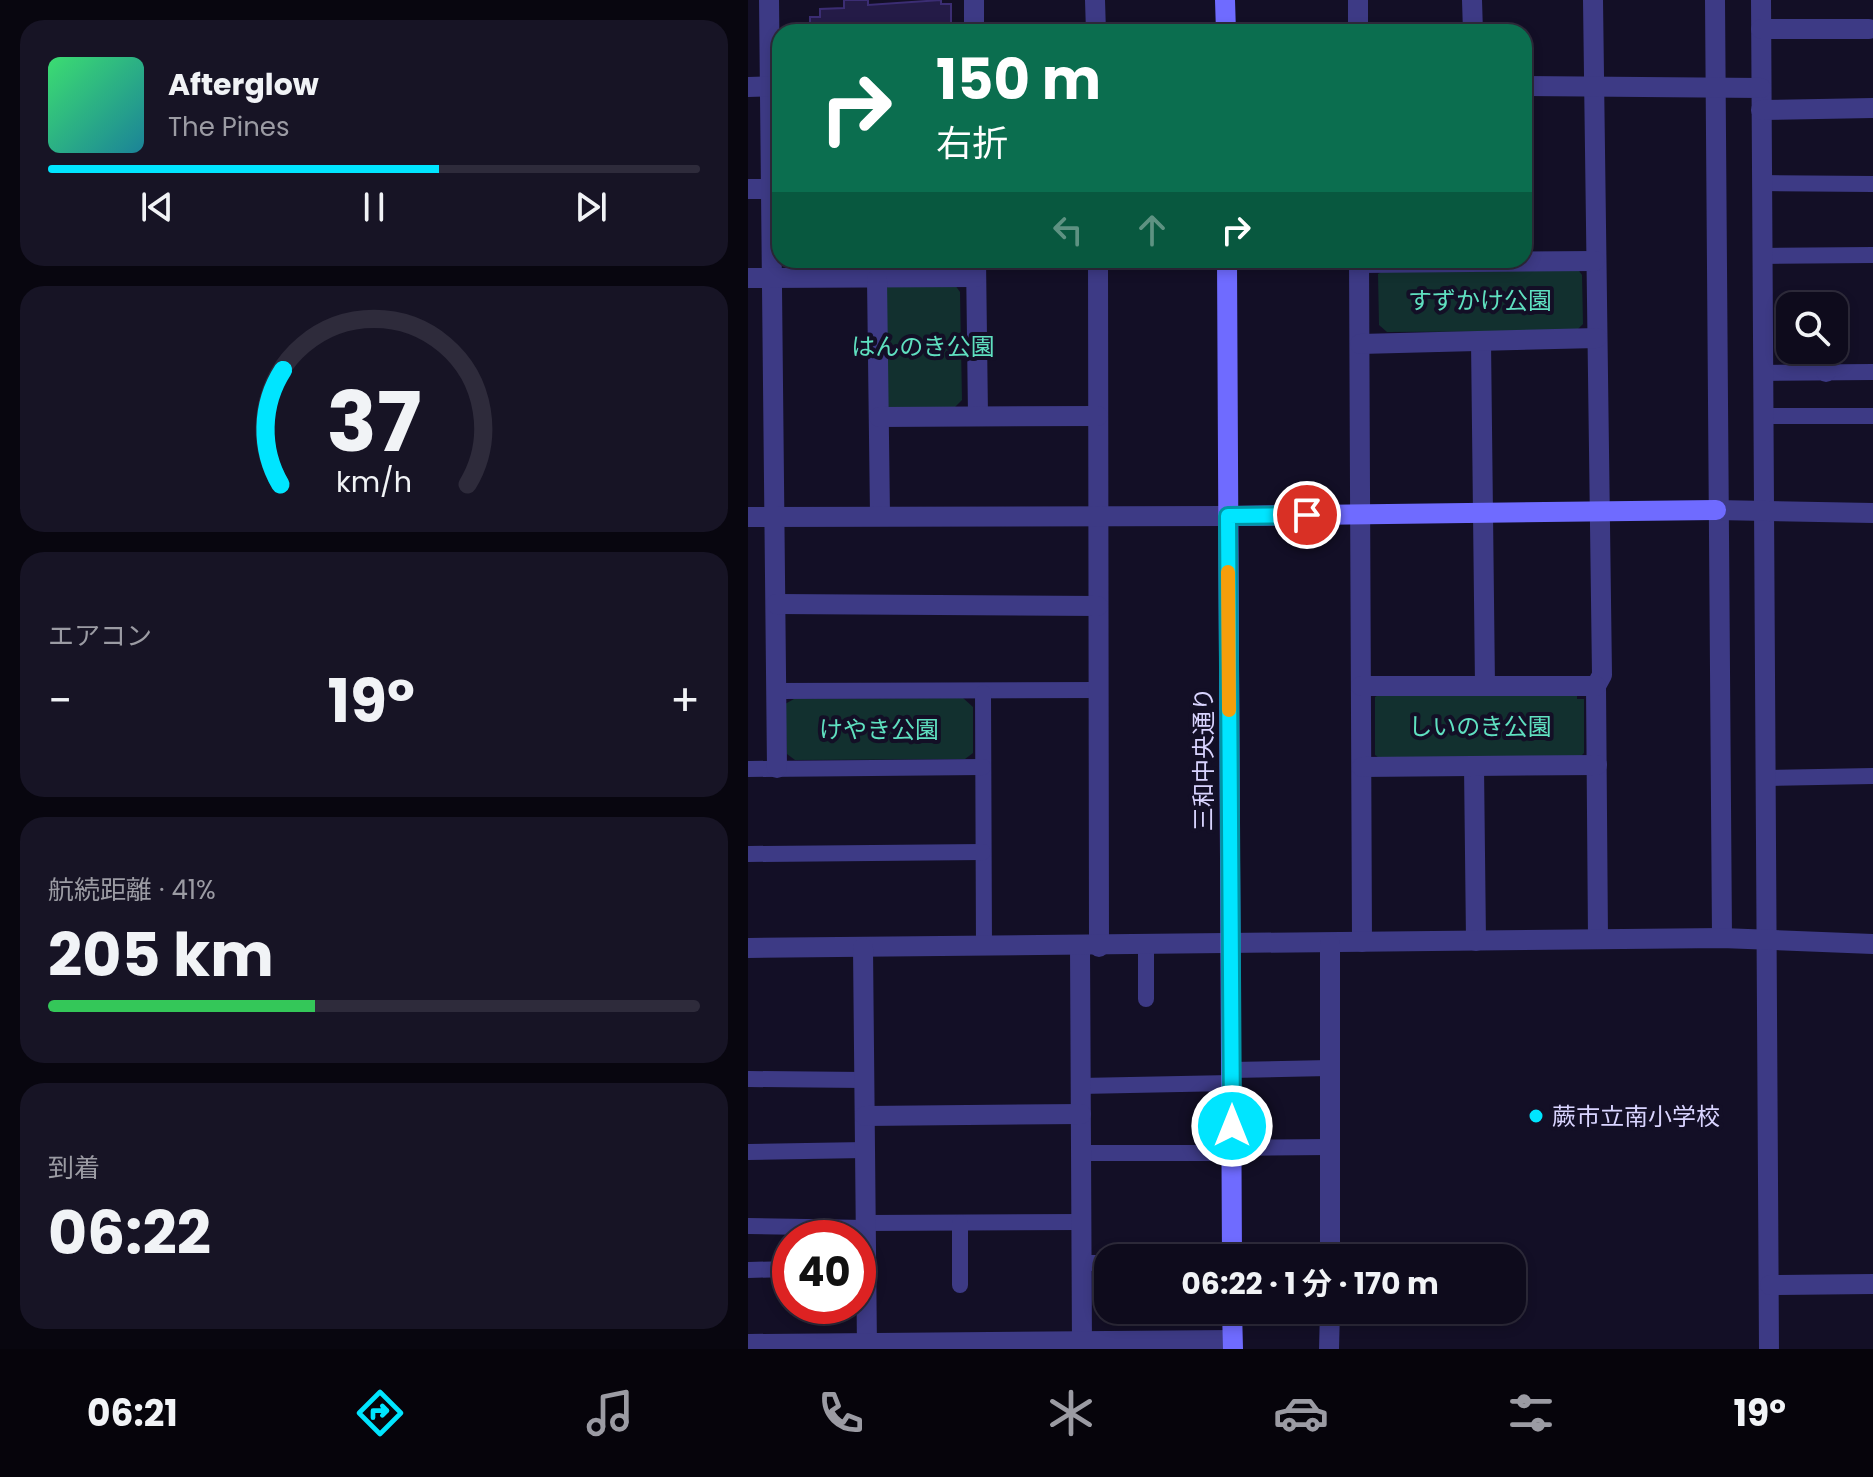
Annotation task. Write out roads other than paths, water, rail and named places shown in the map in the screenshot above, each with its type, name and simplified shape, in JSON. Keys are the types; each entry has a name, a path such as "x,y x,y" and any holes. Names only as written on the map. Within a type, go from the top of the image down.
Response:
{"street":[{"path":"769,0 772,43"},
{"path":"974,0 974,24"},
{"path":"1095,0 1096,24"},
{"path":"1225,0 1226,24"},
{"path":"1358,0 1358,24"},
{"path":"1472,0 1473,24"},
{"path":"1593,0 1602,675 1596,686 1598,939"},
{"path":"1715,0 1716,510 1722,938"},
{"path":"1761,0 1769,1349"},
{"path":"1761,29 1869,29"},
{"path":"748,87 772,86"},
{"path":"1532,86 1761,88"},
{"path":"1761,110 1873,108"},
{"path":"748,189 772,189"},
{"path":"1532,261 1595,261"},
{"path":"773,268 777,768"},
{"path":"1082,1345 1080,1086 1090,947 1099,690 1098,268"},
{"name":"三和中央通り","path":"1227,268 1232,1244"},
{"path":"1359,268 1362,942"},
{"path":"748,278 877,279 976,269 978,416"},
{"path":"877,279 880,516"},
{"path":"1360,344 1597,338"},
{"path":"1481,341 1485,686"},
{"path":"1826,364 1826,372"},
{"path":"879,417 1098,416"},
{"path":"748,517 1228,516 1716,510 1873,513"},
{"path":"776,604 1098,606"},
{"path":"1361,686 1596,686"},
{"path":"1362,767 1597,765"},
{"path":"1474,766 1476,941"},
{"path":"748,948 1230,946 1722,938 1873,944"},
{"path":"1330,944 1330,1244"},
{"path":"863,948 866,1220"},
{"path":"865,1116 1081,1114"},
{"path":"1770,1285 1873,1284"},
{"path":"865,1324 866,1346"},
{"path":"748,1344 1233,1344 1232,1324"},
{"path":"1329,1349 1330,1324"}],"lane":[{"path":"1762,183 1873,184"},
{"path":"1762,256 1873,255"},
{"path":"1763,373 1873,372"},
{"path":"1764,416 1873,416"},
{"path":"777,691 983,693 1099,690"},
{"path":"983,693 984,947"},
{"path":"748,769 983,767"},
{"path":"1767,778 1873,776"},
{"path":"748,854 983,852"},
{"path":"1146,946 1146,999"},
{"path":"1080,1086 1329,1068"},
{"path":"748,1079 864,1080"},
{"path":"1081,1153 1329,1147"},
{"path":"748,1152 865,1150"},
{"path":"876,1226 1080,1222"},
{"path":"960,1223 960,1285"},
{"path":"748,1226 772,1226"},
{"path":"1082,1263 1094,1263"},
{"path":"748,1270 772,1269"}],"place":[{"name":"蕨市立南小学校","path":"1536,1116"}],"park label":[{"name":"すずかけ公園","path":"1480,300"},
{"name":"はんのき公園","path":"923,346"},
{"name":"しいのき公園","path":"1480,726"},
{"name":"けやき公園","path":"879,729"}]}
